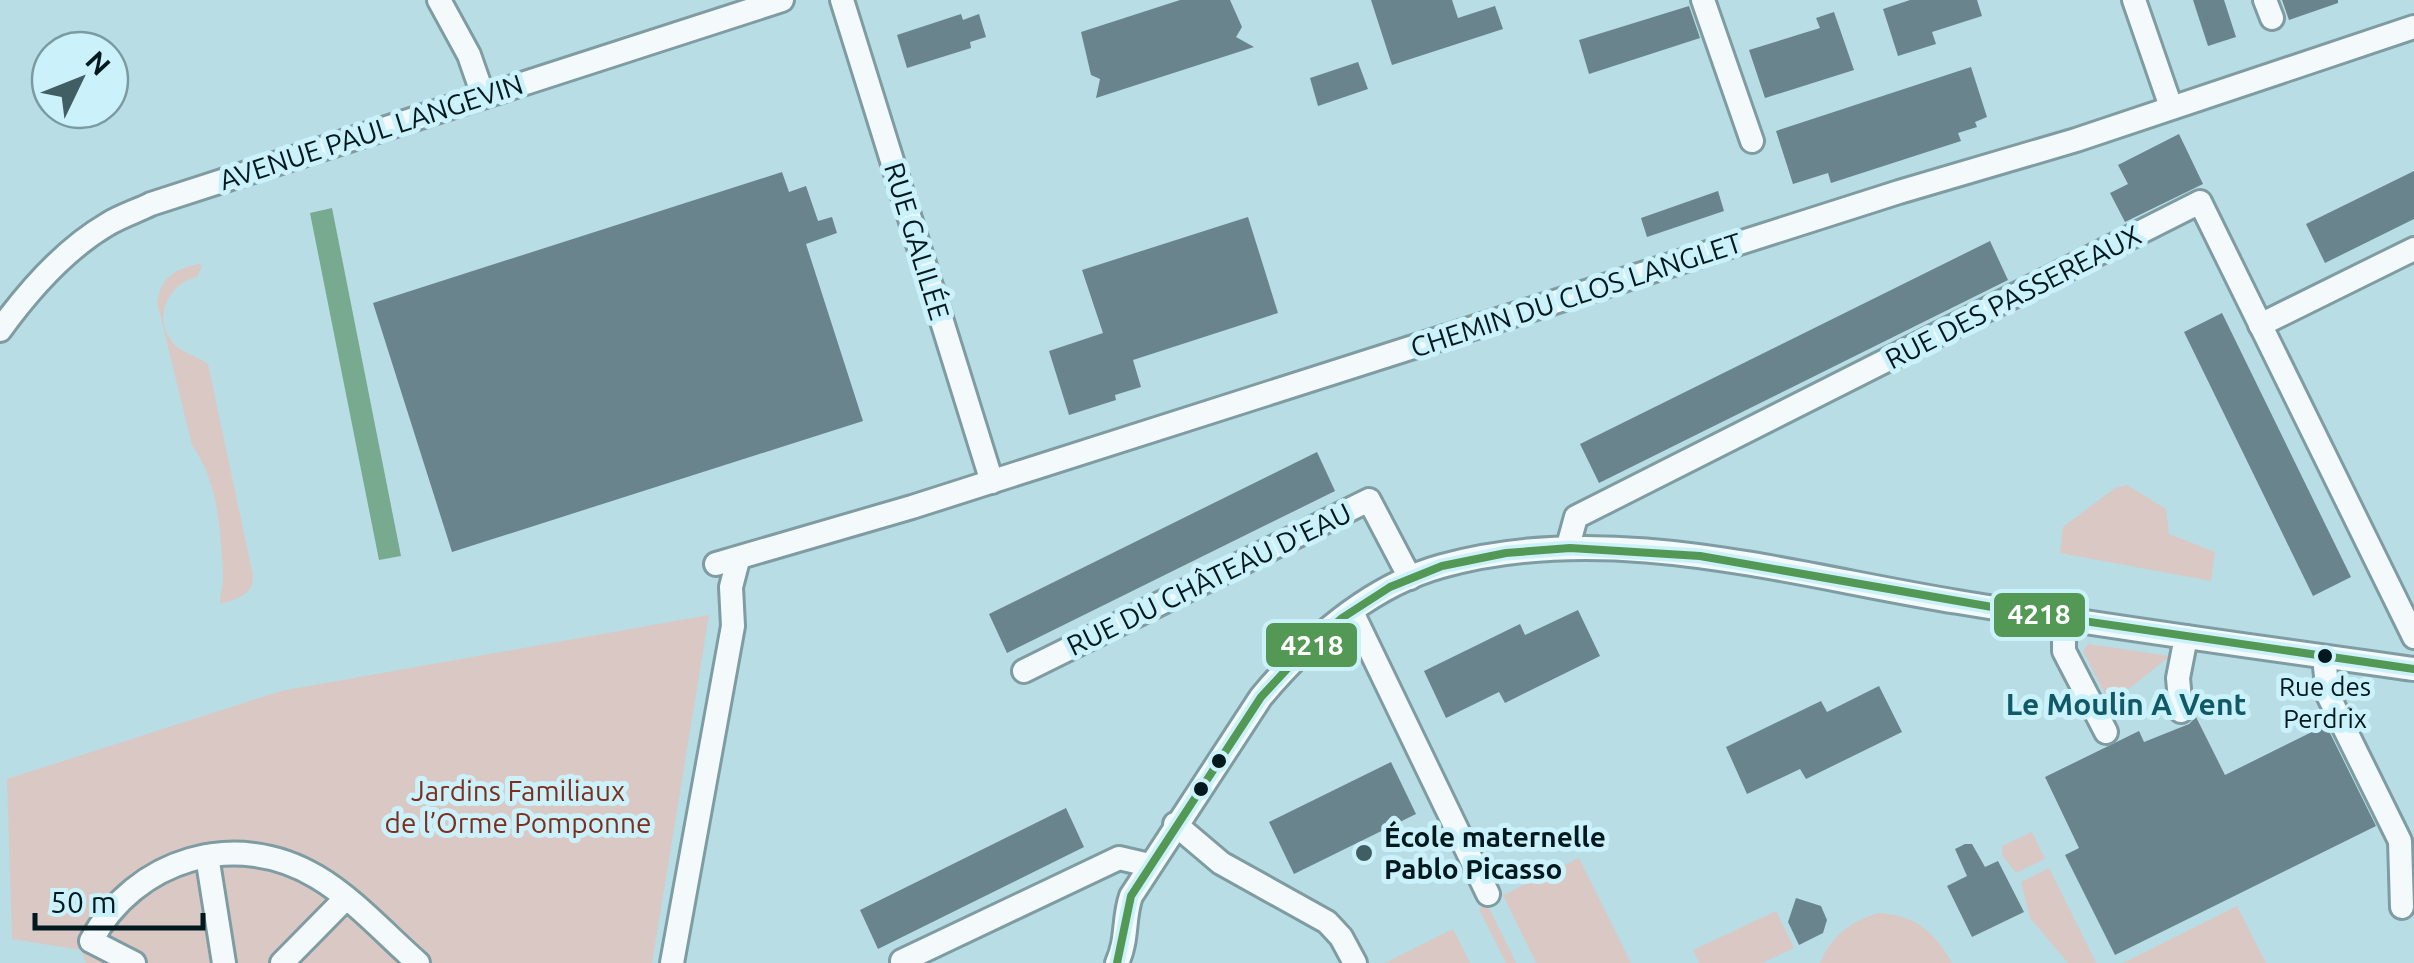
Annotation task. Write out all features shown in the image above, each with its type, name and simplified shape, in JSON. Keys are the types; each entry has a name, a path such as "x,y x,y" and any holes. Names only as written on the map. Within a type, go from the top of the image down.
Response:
{"street":[{"path":"439,0 469,55 483,95"},
{"name":"AVENUE PAUL LANGEVIN","path":"0,330 42,278 107,224 151,204 782,0"},
{"name":"RUE GALILÉE","path":"842,0 992,482"},
{"path":"1703,0 1752,141"},
{"path":"2134,0 2171,108"},
{"name":"CHEMIN DU CLOS LANGLET","path":"672,963 733,626 727,562 992,482 2171,108 2414,27"},
{"name":"RUE DES PASSEREAUX","path":"1568,546 1576,517 2200,202 2260,325"},
{"path":"2414,249 2260,325 2414,637"},
{"name":"RUE DU CHÂTEAU D'EAU","path":"1024,671 1369,500 1410,578"},
{"path":"1117,963 1126,944 1126,909 1149,865 1240,726 1282,671 1352,612 1410,578 1442,566 1568,546 1680,556 2186,637 2414,669"},
{"path":"1352,612 1488,894"},
{"path":"2064,618 2064,651 2106,732"},
{"path":"2181,712 2178,678 2186,637"},
{"path":"2324,657 2328,695 2400,842 2402,908"},
{"path":"1175,824 1221,863 1328,922 1341,936 1355,963"},
{"path":"134,963 91,940 98,926 128,892 146,878 184,860 246,853 271,856 318,878 418,963"},
{"path":"207,856 224,963"},
{"path":"902,962 1119,858 1149,865"},
{"path":"282,963 346,898"}],"green space":[{"path":"202,266 197,277 178,286 166,302 164,322 176,346 208,364 253,576 247,592 220,604 223,577 216,507 208,475 192,445 157,302 171,275"},
{"path":"2127,485 2166,509 2169,534 2215,552 2211,581 2060,553 2063,527 2115,488"},
{"name":"Jardins Familiaux de l’Orme Pomponne","path":"709,615 652,963 86,963 81,950 12,939 7,779 281,691"},
{"path":"2088,644 2170,656 2110,704 2083,651"},
{"path":"2032,832 2045,859 2016,873 2002,855 2002,846"},
{"path":"1579,858 1631,963 1536,963 1503,895"},
{"path":"2049,868 2096,963 2068,963 2030,918 2021,882"},
{"path":"1487,904 1516,963 1506,963 1479,909"},
{"path":"2237,906 2266,963 2123,963"},
{"path":"1776,911 1794,948 1762,963 1699,963 1693,950"},
{"path":"1878,913 1903,917 1922,927 1952,963 1820,963 1843,931"},
{"path":"1453,929 1470,963 1385,963"}],"shaded area":[{"path":"332,208 401,556 379,560 310,213"}],"building":[{"path":"1180,0 1230,0 1242,27 1236,37 1254,47 1096,98 1100,79 1091,75 1081,32"},
{"path":"1371,0 1452,0 1458,18 1495,6 1503,29 1392,65"},
{"path":"1910,0 1977,0 1982,16 1932,32 1936,44 1898,56 1883,9"},
{"path":"2193,0 2224,0 2236,37 2208,46"},
{"path":"2282,0 2338,0 2338,3 2289,20"},
{"path":"1689,6 1700,38 1589,74 1579,40"},
{"path":"1834,12 1854,70 1765,98 1749,50 1820,28 1816,18"},
{"path":"961,14 963,20 979,14 986,37 970,42 971,48 907,68 897,35"},
{"path":"1358,62 1368,89 1318,106 1310,78"},
{"path":"1971,67 1987,117 1975,122 1977,127 1958,133 1961,141 1831,183 1828,173 1793,184 1776,131"},
{"path":"2179,134 2203,184 2125,222 2110,193 2128,184 2118,165"},
{"path":"2414,171 2414,219 2325,263 2306,224"},
{"path":"782,172 789,192 806,186 818,221 832,217 837,233 806,244 863,421 452,552 373,303"},
{"path":"1718,191 1724,211 1647,237 1641,218"},
{"path":"1248,217 1278,313 1133,360 1141,387 1115,395 1116,400 1069,415 1049,351 1103,333 1082,270"},
{"path":"1990,241 2008,280 1599,483 1580,444"},
{"path":"2222,313 2351,577 2313,596 2184,332"},
{"path":"1317,452 1335,491 1007,653 989,614"},
{"path":"1578,610 1600,656 1505,703 1499,692 1446,718 1424,671 1520,624 1525,635"},
{"path":"1879,686 1902,732 1806,779 1800,769 1747,794 1726,747 1821,701 1827,712"},
{"path":"2196,717 2225,775 2326,725 2376,826 2115,955 2065,855 2079,848 2045,777 2139,731 2144,742 2189,724"},
{"path":"1391,762 1416,814 1294,874 1269,822"},
{"path":"1066,808 1084,847 878,949 860,910"},
{"path":"1972,844 1985,867 1998,861 2024,912 1972,937 1947,886 1967,876 1955,849"},
{"path":"1796,898 1821,906 1827,920 1823,933 1799,945 1788,922"}],"transit line":[{"name":"4218","path":"1117,963 1131,896 1261,697 1342,618 1390,587 1442,566 1506,553 1570,548 1700,556 2015,611 2414,669"}],"place":[{"name":"Rue des Perdrix","path":"2325,656"},
{"name":"École maternelle Pablo Picasso","path":"1364,853"}],"district":[{"name":"Le Moulin A Vent","path":"2126,705"}]}
